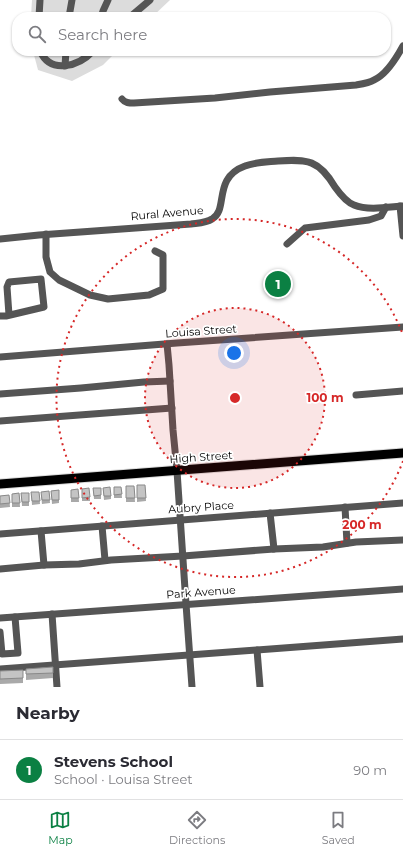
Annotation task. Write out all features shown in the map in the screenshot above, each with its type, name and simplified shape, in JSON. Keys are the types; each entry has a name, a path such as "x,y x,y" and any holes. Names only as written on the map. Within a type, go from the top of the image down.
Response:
{"main road":[{"name":"High Street","path":"0,484 403,453"}],"street":[{"path":"39,12 40,0"},
{"path":"70,12 72,0"},
{"path":"103,12 108,0"},
{"path":"136,12 150,0"},
{"path":"122,99 128,103 134,103 215,98 339,87 366,83 377,79 383,74 394,61 403,46"},
{"path":"42,56 48,62 65,66 79,62 87,56"},
{"path":"65,66 66,56"},
{"name":"Rural Avenue","path":"0,239 46,234 201,223 211,220 218,215 222,193 227,180 237,170 257,163 281,161 300,160 312,162 325,172 342,196 354,205 364,208 402,206"},
{"path":"402,206 403,236"},
{"path":"286,244 305,228 369,220 381,216 386,207"},
{"path":"46,234 46,257 50,272 60,280 90,295 108,299 149,295 163,289 163,255 155,251"},
{"path":"0,316 9,315 44,307 41,279 9,282 7,287 9,315"},
{"name":"Louisa Street","path":"0,357 403,327"},
{"path":"167,344 192,687"},
{"path":"0,394 170,381"},
{"path":"356,395 403,391"},
{"path":"0,420 172,408"},
{"name":"Aubry Place","path":"0,534 345,507 403,504"},
{"path":"345,507 347,543"},
{"path":"270,513 274,547"},
{"path":"102,526 105,560"},
{"path":"41,531 44,565"},
{"path":"0,569 44,565 79,564 105,560 183,556 274,547 323,547 347,543 403,540"},
{"name":"Park Avenue","path":"0,618 403,589"},
{"path":"52,614 57,687"},
{"path":"15,616 20,667"},
{"path":"0,632 0,646 2,654 18,653"},
{"path":"0,669 403,639"},
{"path":"257,650 260,687"}],"shaded area":[{"path":"32,0 170,0 157,12 31,12"},
{"path":"34,56 112,56 103,65 72,81 38,70"}],"building":[{"path":"137,485 145,485 146,498 137,498"},
{"path":"126,486 134,486 135,498 126,498"},
{"path":"110,487 111,496 104,496 103,488"},
{"path":"114,487 121,487 122,494 114,495"},
{"path":"89,488 90,497 82,498 82,489"},
{"path":"93,488 101,488 101,495 94,496"},
{"path":"78,489 79,498 71,498 71,490"},
{"path":"59,490 59,500 52,500 51,491"},
{"path":"49,491 50,500 42,500 41,492"},
{"path":"31,492 39,492 40,501 32,501"},
{"path":"19,493 20,503 12,503 12,494"},
{"path":"21,493 29,493 29,502 22,502"},
{"path":"9,495 10,503 0,504 0,496"},
{"path":"53,667 53,673 26,674 26,669"},
{"path":"23,670 23,678 0,679 0,671"}],"place":[{"name":"Stevens School","path":"278,284"}]}
